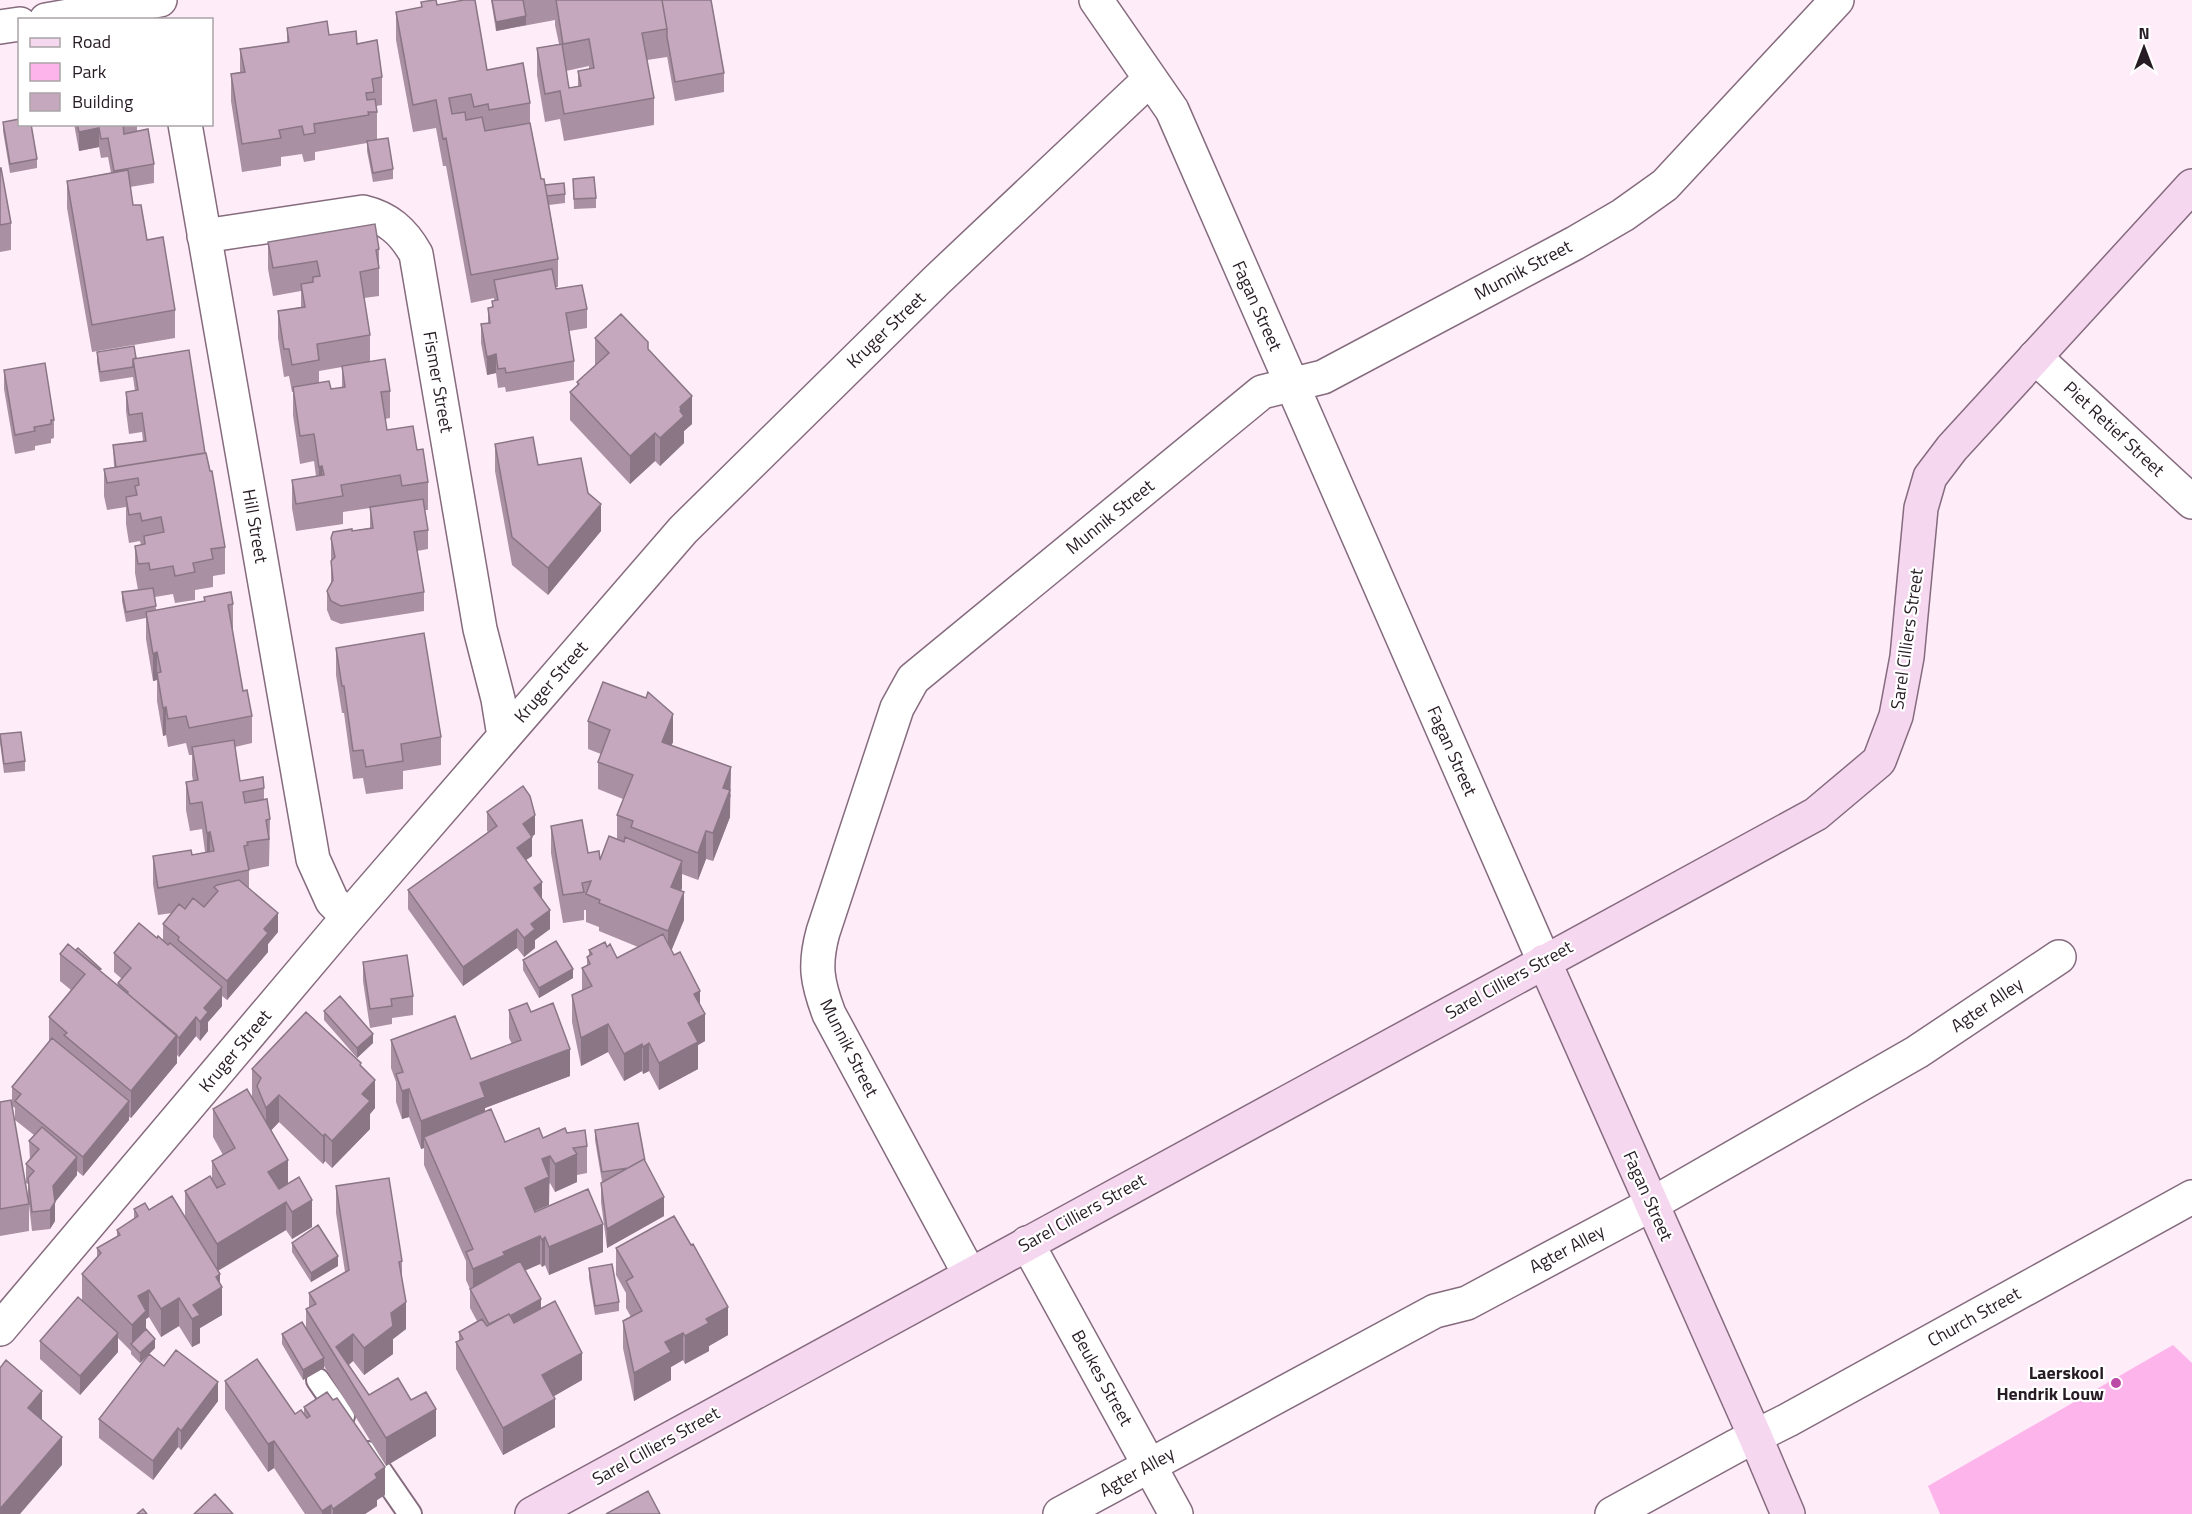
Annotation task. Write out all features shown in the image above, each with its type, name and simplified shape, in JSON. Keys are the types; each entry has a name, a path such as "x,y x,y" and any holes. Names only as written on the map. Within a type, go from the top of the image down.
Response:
{"street":[{"path":"58,18 162,0 166,18"},
{"name":"Fagan Street","path":"1096,0 1172,110 1788,1514"},
{"name":"Munnik Street","path":"970,1275 828,1014 816,971 817,954 823,932 897,708 913,679 1262,392 1323,377 1575,243 1623,215 1665,185 1838,0"},
{"path":"0,27 18,24"},
{"name":"Kruger Street","path":"0,1329 348,917 682,530 937,280 1150,79"},
{"name":"Hill Street","path":"185,126 313,859 332,901 348,917"},
{"name":"Sarel Cilliers Street","path":"532,1514 1816,814 1879,762 1896,716 1905,669 1921,508 1930,477 1952,447 2192,186"},
{"name":"Fismer Street","path":"204,236 363,212 380,216 394,225 407,238 416,254 480,629 498,699 504,736"},
{"name":"Piet Retief Street","path":"2036,357 2192,502"},
{"name":"Agter Alley","path":"1060,1514 1435,1311 1467,1304 1652,1204 1917,1052 2059,957"},
{"name":"Church Street","path":"1612,1514 1788,1420 2192,1197"},
{"name":"Beukes Street","path":"1027,1243 1176,1514"}],"lane":[{"path":"318,1380 410,1514"}],"green space":[{"name":"Laerskool Hendrik Louw","path":"2173,1345 2192,1363 2192,1514 1940,1514 1928,1486"}],"building":[{"path":"436,0 437,5 475,0 487,70 523,63 530,103 489,110 488,104 474,107 471,94 449,98 452,114 465,112 466,120 482,117 485,131 530,123 541,179 544,179 558,259 471,275 446,138 443,139 436,100 413,105 396,12 422,7 421,2"},
{"path":"492,0 523,0 526,16 496,22"},
{"path":"556,0 662,0 667,29 642,33 654,98 564,114 560,91 545,94 537,48 562,44 569,88 581,86 578,71 594,68 589,39 563,44"},
{"path":"662,0 711,0 724,73 675,82"},
{"path":"327,21 329,35 356,31 357,44 377,40 382,77 372,79 374,92 366,93 367,100 375,99 377,112 314,124 315,133 304,135 302,126 279,130 281,138 242,144 231,74 245,72 240,49 289,42 287,28"},
{"path":"18,119 18,126 31,126 37,159 10,164 3,122"},
{"path":"78,126 123,126 124,134 148,129 154,164 114,171 108,138 101,139 99,128 79,132"},
{"path":"388,138 393,169 373,173 367,141"},
{"path":"0,168 11,223 0,225"},
{"path":"128,170 133,205 141,205 147,240 163,237 175,310 92,325 67,181"},
{"path":"594,177 596,198 574,199 573,179"},
{"path":"564,183 565,194 547,196 545,185"},
{"path":"375,224 379,268 360,272 370,335 317,344 319,360 292,365 289,349 284,349 278,311 305,307 301,284 313,282 313,277 320,276 317,261 273,268 268,242"},
{"path":"552,269 556,289 582,285 587,309 566,313 574,361 506,373 505,368 498,369 496,354 487,357 481,324 490,323 488,308 493,307 492,301 498,300 494,280"},
{"path":"621,314 648,342 648,349 692,396 680,407 684,416 660,438 655,433 630,456 570,392 579,384 577,382 609,353 595,338"},
{"path":"134,346 136,358 133,359 133,367 100,372 97,352"},
{"path":"189,350 205,453 116,467 113,445 146,441 142,413 129,415 126,392 138,390 133,359"},
{"path":"385,359 390,391 381,392 387,430 413,426 417,450 423,449 428,482 402,486 400,475 341,485 343,496 296,504 292,480 324,475 322,466 319,467 314,434 300,436 293,387 329,381 331,389 345,387 342,366"},
{"path":"45,363 54,420 51,420 51,424 34,427 35,431 15,435 4,370"},
{"path":"533,437 538,465 581,458 588,493 601,504 548,568 512,537 495,444"},
{"path":"206,453 210,471 212,471 225,547 211,549 213,559 193,563 195,572 175,576 173,566 150,570 149,563 138,564 135,546 145,544 144,536 164,532 161,517 142,521 140,513 129,515 126,497 137,495 135,486 139,485 138,478 107,483 104,469"},
{"path":"423,499 428,530 414,532 424,592 341,606 331,601 327,591 333,580 331,561 335,557 331,538 333,532 373,528 370,507"},
{"path":"153,588 156,606 126,612 122,592"},
{"path":"231,592 233,604 228,605 243,691 247,690 252,716 189,728 186,716 168,719 166,707 163,708 157,673 161,672 157,652 153,654 146,612 205,601 204,597"},
{"path":"424,633 441,737 401,744 403,761 366,767 363,750 353,751 336,648"},
{"path":"603,682 646,698 648,692 673,714 662,742 731,767 723,788 730,790 713,833 706,831 698,853 631,827 633,821 617,815 633,775 598,762 610,730 588,721"},
{"path":"21,732 25,761 4,764 0,734"},
{"path":"234,740 240,781 263,777 264,788 243,792 245,803 267,799 270,819 266,820 269,839 247,842 248,845 244,846 249,870 158,888 153,856 191,850 192,855 214,851 210,832 207,833 202,802 190,804 186,782 198,780 192,747"},
{"path":"523,786 530,796 535,815 523,824 532,837 517,848 542,882 534,888 550,910 531,924 535,929 524,938 517,929 463,967 408,890 497,826 487,812"},
{"path":"582,820 588,853 599,851 600,860 609,836 624,842 625,837 682,861 671,887 684,892 668,931 599,903 600,900 586,894 591,881 582,883 584,892 563,895 551,826"},
{"path":"239,880 278,913 264,929 268,933 227,981 178,940 179,937 163,924 179,904 185,909 193,898 204,907 218,891 214,887"},
{"path":"139,923 157,938 158,936 168,945 170,943 222,987 204,1008 208,1012 200,1022 196,1017 179,1038 118,983 131,968 114,953"},
{"path":"663,934 674,955 680,952 700,991 694,994 705,1014 688,1023 698,1042 659,1063 649,1043 643,1047 642,1044 624,1054 608,1024 581,1038 572,995 592,986 582,968 590,964 587,957 592,954 589,950 605,942 607,947 610,944 617,958"},
{"path":"556,941 573,969 539,988 523,960"},
{"path":"68,944 177,1035 131,1091 64,1035 67,1033 49,1017 85,974 60,954"},
{"path":"78,948 101,969 76,950"},
{"path":"407,955 413,996 391,999 392,1006 370,1009 363,962"},
{"path":"340,996 373,1034 357,1048 324,1011"},
{"path":"527,1003 531,1012 553,1003 570,1049 480,1083 485,1097 421,1121 409,1089 402,1091 396,1074 403,1072 391,1040 455,1016 471,1059 521,1040 509,1010"},
{"path":"306,1012 361,1063 360,1065 375,1080 362,1094 370,1101 332,1141 325,1134 323,1136 279,1095 266,1108 257,1086 261,1078 252,1069"},
{"path":"52,1038 129,1101 83,1157 15,1101 21,1094 12,1087"},
{"path":"247,1089 288,1160 268,1172 279,1189 299,1177 312,1200 292,1212 286,1202 217,1244 185,1191 210,1176 217,1188 225,1184 212,1161 235,1148 213,1109"},
{"path":"11,1100 29,1204 0,1209 0,1102"},
{"path":"491,1109 505,1142 539,1128 543,1138 565,1128 567,1133 585,1130 587,1146 573,1148 577,1154 555,1164 550,1156 542,1159 549,1177 525,1188 535,1212 588,1189 603,1224 549,1247 545,1237 542,1240 540,1236 503,1252 505,1255 473,1269 466,1252 473,1249 424,1137"},
{"path":"638,1123 645,1161 644,1159 628,1168 602,1172 595,1130"},
{"path":"42,1127 77,1157 53,1186 55,1202 50,1210 32,1212 28,1178 34,1171 26,1164 39,1149 29,1141"},
{"path":"644,1159 664,1197 607,1229 601,1183"},
{"path":"389,1178 406,1302 391,1313 393,1326 364,1348 353,1334 336,1347 369,1395 398,1378 411,1400 426,1392 436,1409 386,1438 306,1309 316,1304 309,1293 349,1270 336,1186"},
{"path":"172,1196 220,1274 216,1277 222,1287 193,1305 200,1315 192,1319 179,1298 161,1309 149,1290 138,1296 146,1311 132,1325 82,1274 101,1253 97,1248 120,1235 117,1230 138,1216 134,1209 145,1203 149,1210"},
{"path":"674,1216 691,1245 693,1244 728,1307 706,1319 709,1323 685,1336 683,1333 665,1342 671,1352 634,1373 623,1321 642,1311 626,1281 633,1277 616,1248"},
{"path":"318,1225 338,1256 311,1273 292,1243"},
{"path":"520,1261 541,1299 510,1316 509,1314 489,1324 470,1289"},
{"path":"612,1264 619,1302 595,1306 589,1268"},
{"path":"78,1297 118,1333 80,1376 40,1341"},
{"path":"555,1301 582,1353 542,1375 555,1399 503,1428 456,1342 463,1339 459,1332 482,1319 487,1326 509,1314 514,1323"},
{"path":"302,1322 324,1358 303,1370 282,1334"},
{"path":"146,1329 155,1339 140,1353 131,1344"},
{"path":"176,1350 218,1382 181,1431 178,1428 153,1461 99,1419 149,1354 164,1366"},
{"path":"257,1359 295,1414 301,1410 307,1418 310,1416 304,1407 327,1392 333,1400 337,1398 385,1467 375,1474 377,1478 333,1509 331,1505 322,1511 274,1441 268,1444 225,1381"},
{"path":"6,1360 42,1391 28,1408 62,1437 0,1509 0,1368"},
{"path":"648,1491 660,1514 606,1514"},
{"path":"215,1494 233,1514 194,1514"},
{"path":"143,1509 147,1514 137,1514"}],"place":[{"name":"Laerskool Hendrik Louw","path":"2116,1383"}]}
